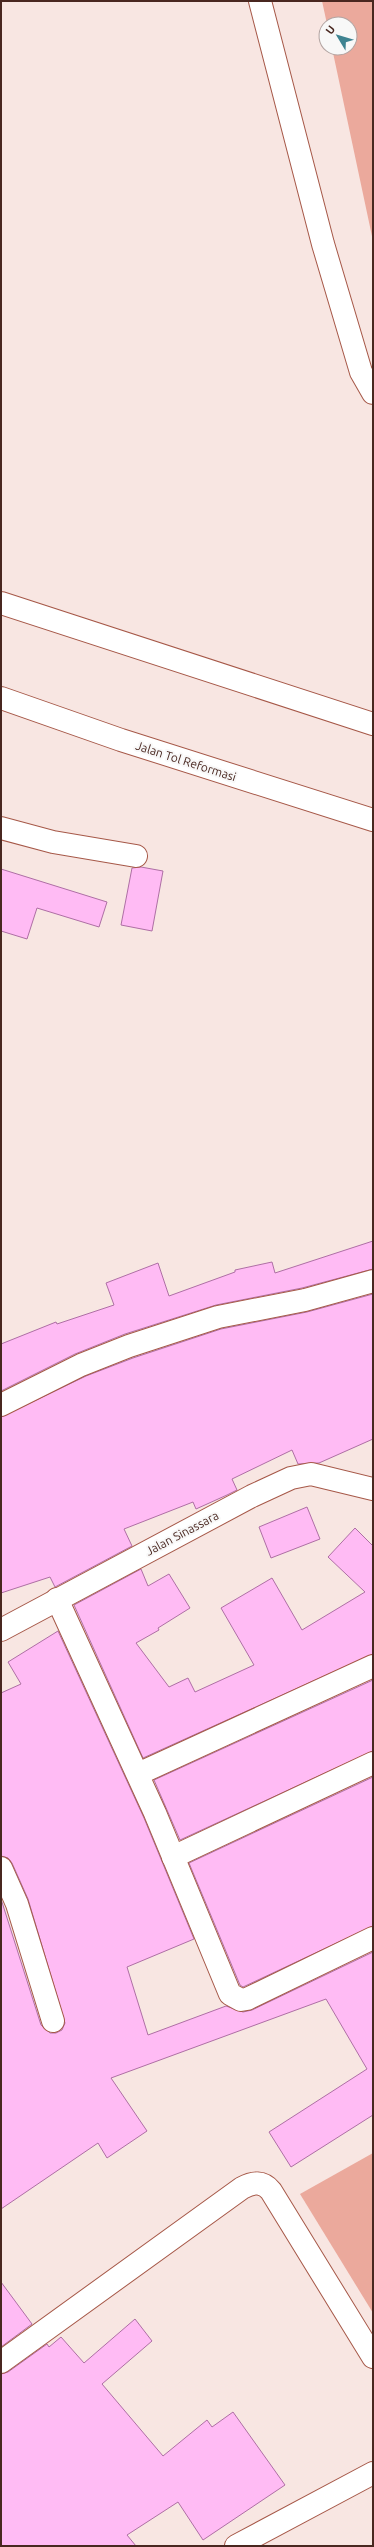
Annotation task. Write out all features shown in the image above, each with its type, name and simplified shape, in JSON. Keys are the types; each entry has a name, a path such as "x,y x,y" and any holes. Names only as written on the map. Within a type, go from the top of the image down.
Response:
{"main road":[{"path":"260,1 323,244 361,372 373,393"},
{"path":"1,603 373,724"},
{"name":"Jalan Tol Reformasi","path":"1,698 120,740 373,820"},
{"path":"1,828 53,842 136,856"},
{"path":"1,1405 81,1365 136,1344 218,1317 305,1300 373,1281"},
{"name":"Jalan Sinassara","path":"1,1630 252,1496 291,1478 311,1474 373,1489"},
{"path":"57,1599 138,1774 230,1994 236,1998 247,1999 373,1938"},
{"path":"138,1774 373,1666"},
{"path":"173,1857 373,1763"},
{"path":"1,1868 22,1920 53,2021"},
{"path":"1,2362 242,2188 255,2183 267,2186 272,2191 373,2357"},
{"path":"236,2546 373,2473"}],"shaded area":[{"path":"322,1 373,1 373,241 334,56 358,56 358,16 325,16"},
{"path":"373,2153 373,2313 300,2194"}],"building":[{"path":"141,867 163,871 152,931 121,925 132,868"},
{"path":"1,869 107,902 99,927 37,908 27,939 1,931"},
{"path":"373,1241 373,1269 302,1288 216,1305 125,1334 75,1354 1,1391 1,1344 56,1322 57,1324 114,1305 106,1283 158,1263 169,1296 235,1272 235,1270 272,1262 275,1273"},
{"path":"373,1294 373,1439 319,1463 298,1464 292,1450 232,1479 237,1490 227,1495 196,1509 193,1502 124,1529 132,1546 55,1587 50,1577 1,1593 1,1417 86,1376 133,1358 221,1329 307,1312"},
{"path":"307,1507 320,1539 271,1558 259,1527"},
{"path":"355,1528 373,1546 373,1654 143,1758 74,1605 141,1569 148,1586 169,1574 190,1608 158,1628 159,1630 136,1643 169,1687 188,1678 195,1692 254,1665 221,1608 272,1578 302,1630 365,1592 328,1557"},
{"path":"58,1631 144,1818 194,1939 127,1967 148,2035 226,2006 243,2012 252,2010 373,1952 373,2115 291,2167 269,2132 367,2069 326,1999 111,2078 147,2131 107,2158 98,2143 1,2209 1,1899 41,2025 50,2033 56,2033 62,2030 65,2023 28,1899 12,1863 8,1858 1,1856 1,1693 21,1684 8,1662"},
{"path":"373,1680 373,1751 180,1840 154,1780"},
{"path":"373,1777 373,1926 243,1987 240,1985 189,1863"},
{"path":"1,2282 32,2324 1,2347"},
{"path":"135,2319 152,2341 102,2384 163,2456 207,2420 212,2427 233,2412 285,2485 203,2540 178,2502 127,2535 136,2546 1,2546 1,2374 8,2372 47,2344 49,2347 61,2337 84,2363"}]}
